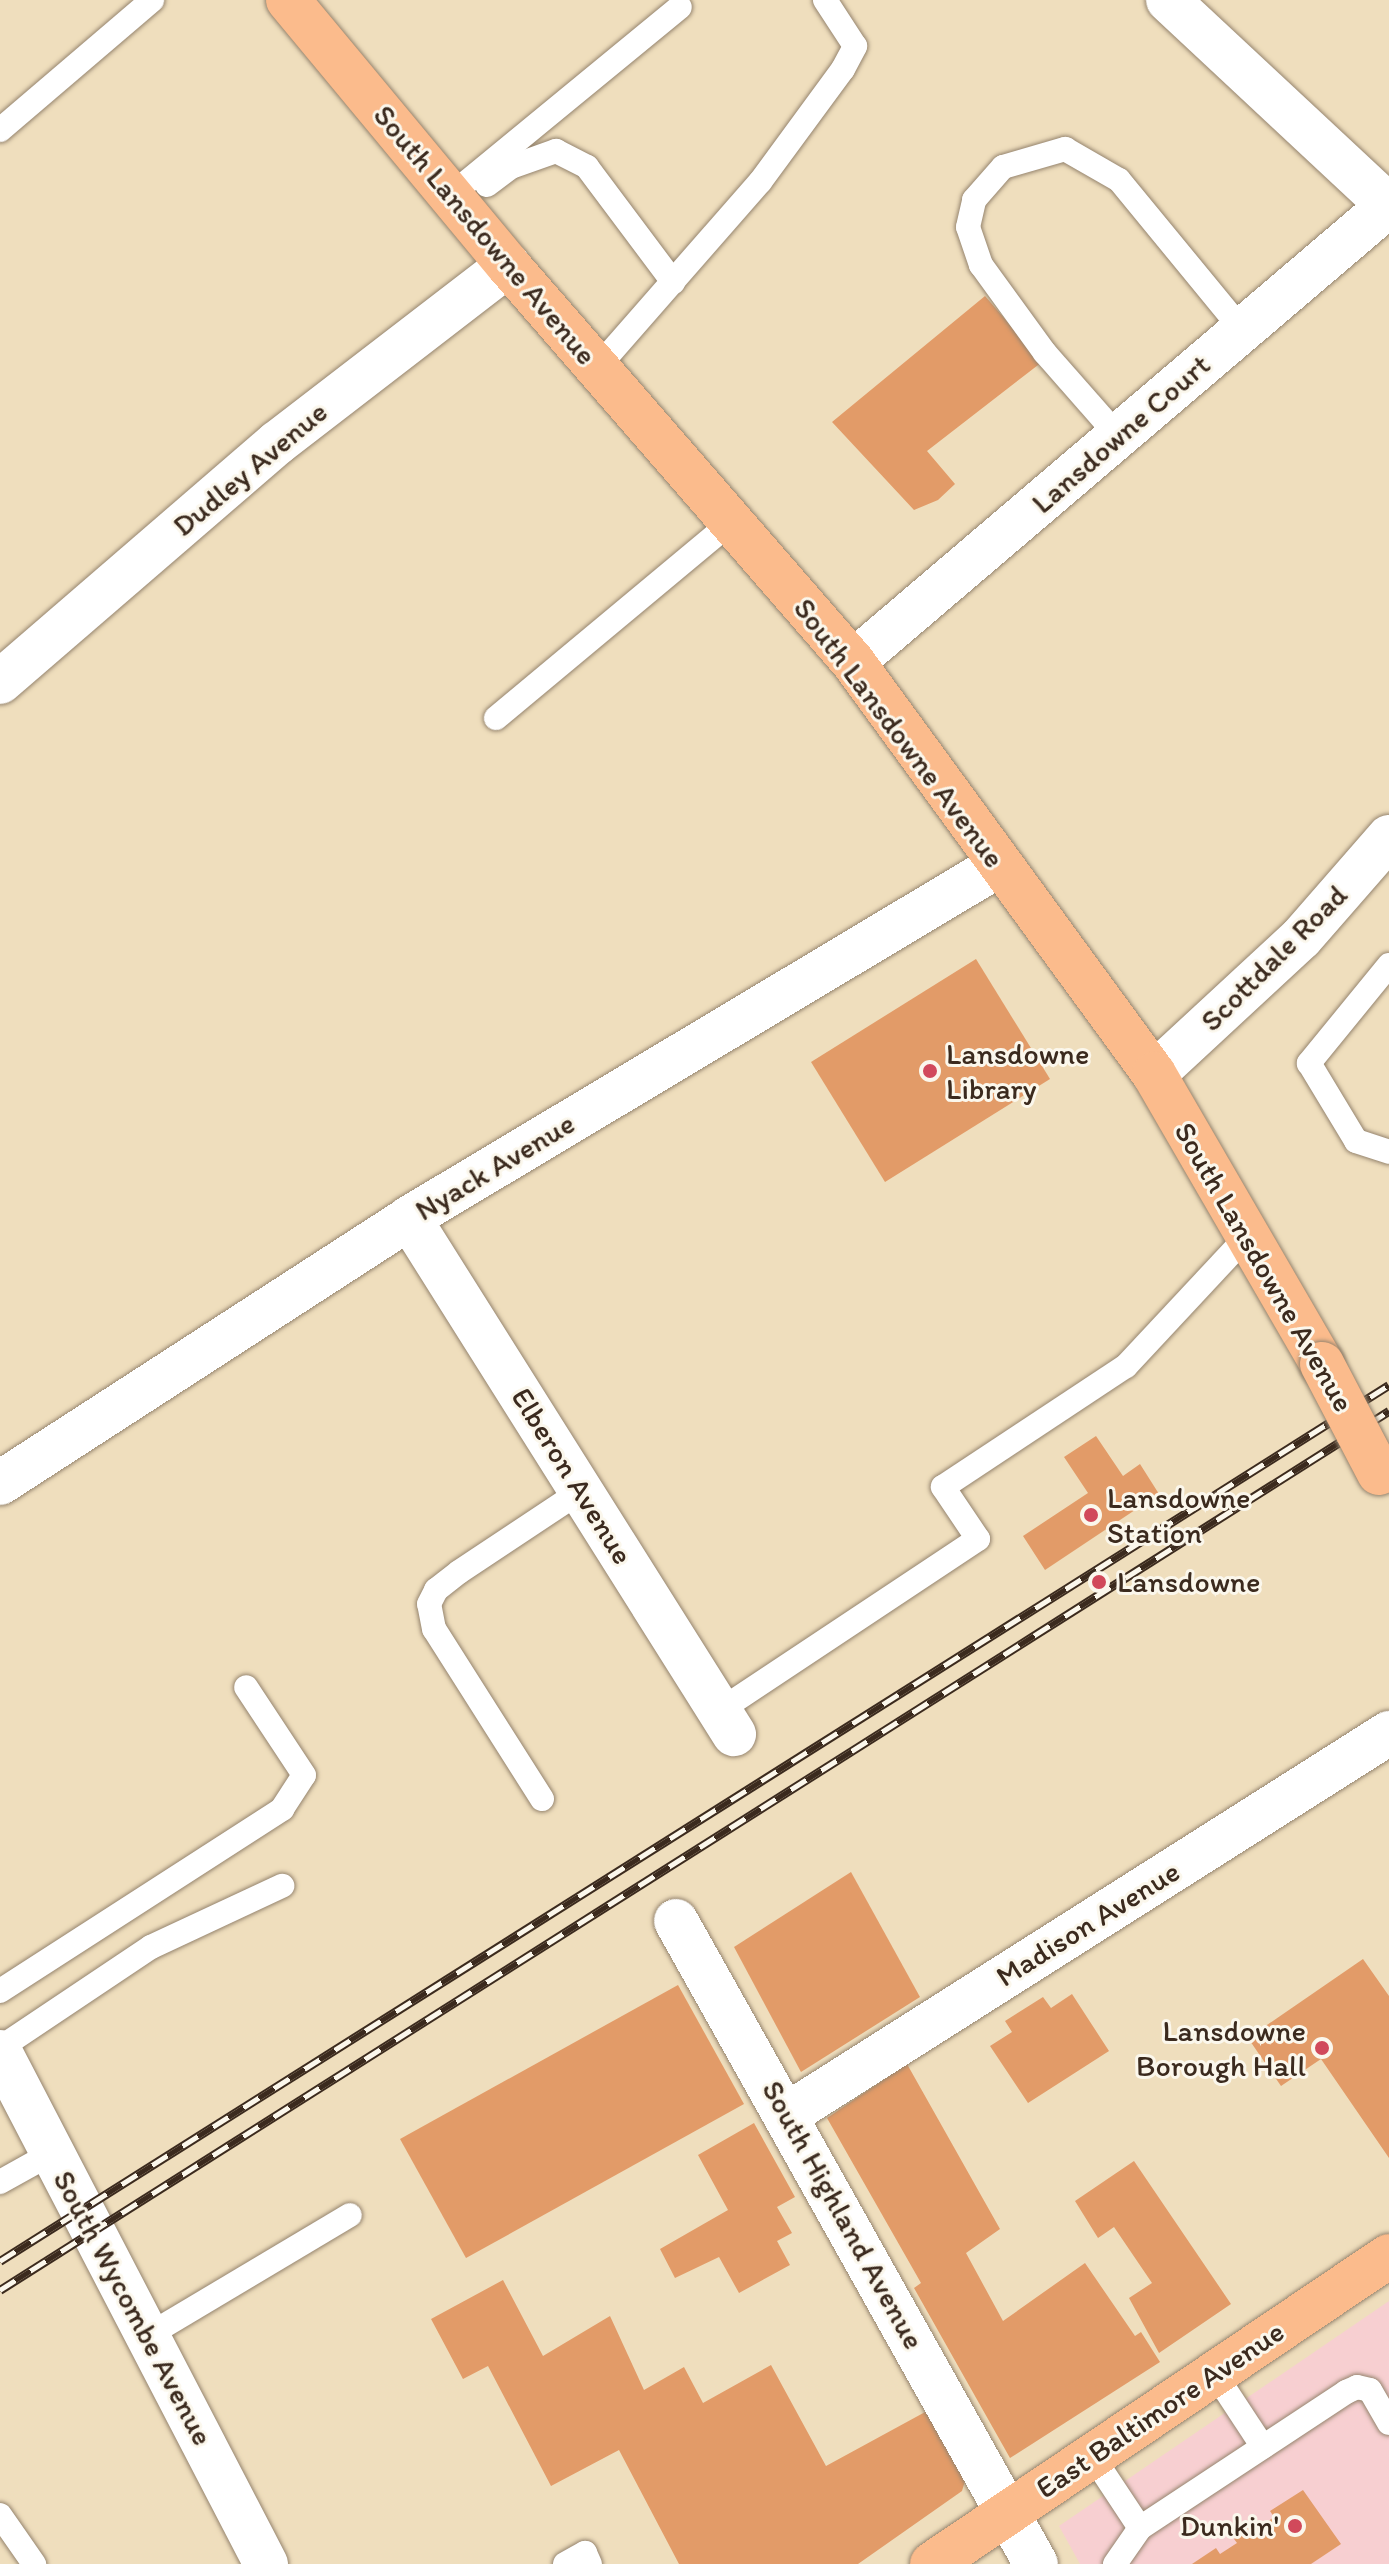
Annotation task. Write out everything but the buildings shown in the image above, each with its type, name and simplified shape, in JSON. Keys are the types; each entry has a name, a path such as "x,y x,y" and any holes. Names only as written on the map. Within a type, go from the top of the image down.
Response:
{"main road":[{"name":"South Lansdowne Avenue","path":"288,0 508,265 853,662 1154,1074 1249,1234 1384,1483"},
{"name":"East Baltimore Avenue","path":"932,2564 1389,2256"}],"street":[{"name":"Lansdowne Court","path":"853,662 1389,205 1168,0"},
{"name":"Dudley Avenue","path":"0,682 277,443 508,265"},
{"name":"Scottdale Road","path":"1154,1074 1301,938 1387,842"},
{"name":"Nyack Avenue","path":"0,1483 409,1218 999,865"},
{"name":"Elberon Avenue","path":"409,1218 726,1723"},
{"name":"Madison Avenue","path":"788,2114 1389,1733"},
{"name":"South Highland Avenue","path":"676,1921 788,2114 1036,2564"},
{"name":"South Wycombe Avenue","path":"0,2050 266,2564"}],"lane":[{"path":"0,130 152,0"},
{"path":"597,368 760,182 843,69 855,46 825,0"},
{"path":"455,201 680,7"},
{"path":"1118,436 1045,353 981,265 968,227 974,200 1003,167 1065,149 1119,180 1242,330"},
{"path":"455,201 511,167 556,151 587,167 673,282"},
{"path":"496,718 731,522"},
{"path":"1389,965 1309,1063 1356,1141 1389,1152"},
{"path":"726,1723 978,1539 943,1487 1126,1366 1249,1234"},
{"path":"542,1799 434,1629 429,1604 436,1590 459,1572 581,1491"},
{"path":"0,1991 282,1809 304,1775 246,1687"},
{"path":"0,2050 151,1947 282,1886"},
{"path":"0,2182 52,2153"},
{"path":"147,2336 350,2215"},
{"path":"1215,2374 1263,2447"},
{"path":"1115,2564 1140,2528 1357,2387 1370,2390 1389,2423"},
{"path":"1093,2457 1140,2528"},
{"path":"0,2515 34,2564"},
{"path":"565,2564 585,2553 590,2564"}],"shaded area":[{"path":"1389,2301 1389,2564 1080,2564 1059,2526"}],"railway":[{"path":"0,2261 1389,1385"},
{"path":"0,2290 1389,1411"}],"place":[{"name":"Lansdowne Library","path":"930,1071"},
{"name":"Lansdowne Station","path":"1091,1515"},
{"name":"Lansdowne","path":"1099,1582"},
{"name":"Lansdowne Borough Hall","path":"1322,2048"},
{"name":"Dunkin'","path":"1295,2526"}]}
